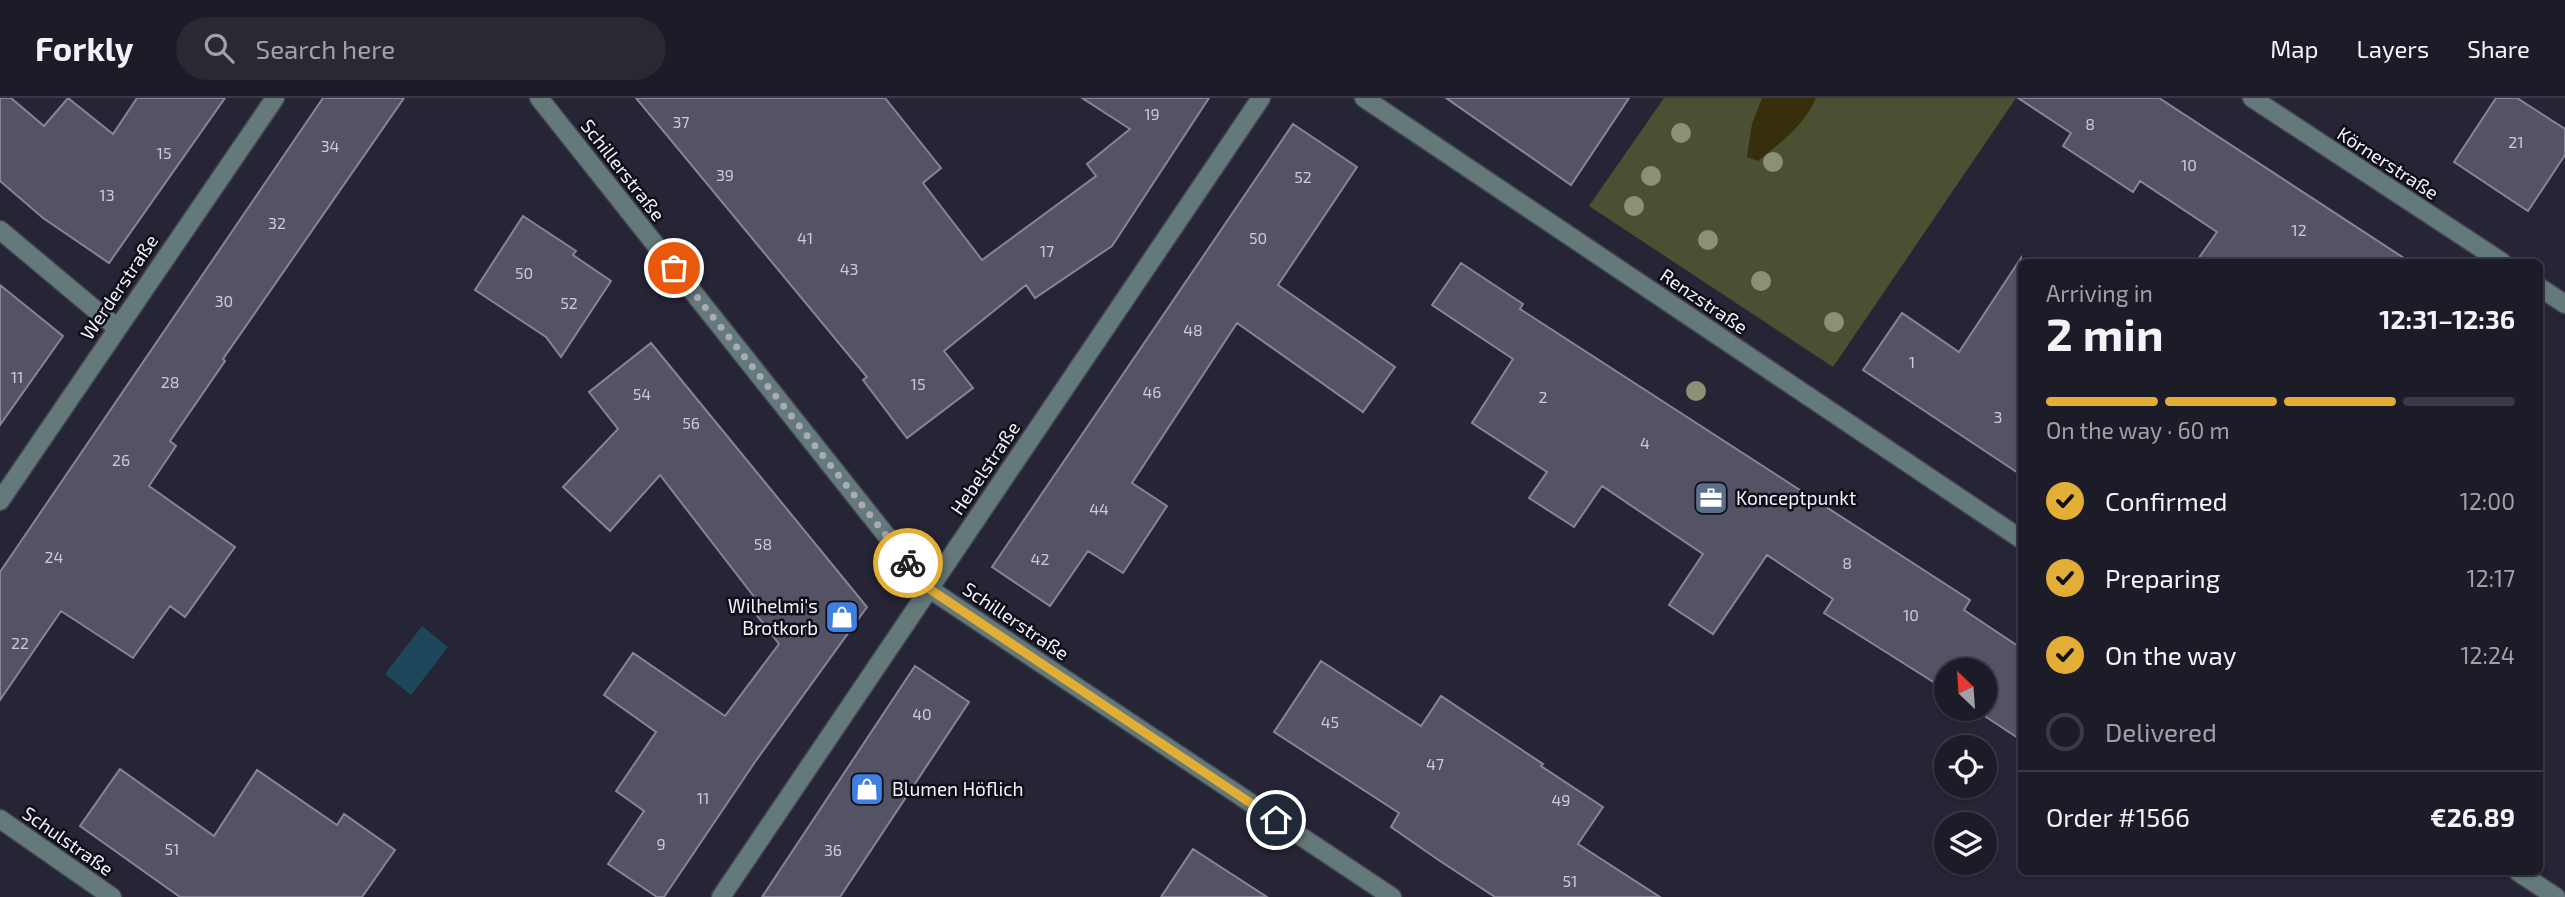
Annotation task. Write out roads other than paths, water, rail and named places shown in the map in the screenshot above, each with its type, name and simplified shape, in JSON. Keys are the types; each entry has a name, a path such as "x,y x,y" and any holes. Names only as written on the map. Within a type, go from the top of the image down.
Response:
{"street":[{"name":"Werderstraße","path":"0,501 116,327 275,98"},
{"name":"Schillerstraße","path":"539,98 928,588 1392,897"},
{"name":"Hebelstraße","path":"721,897 1261,98"},
{"name":"Renzstraße","path":"1363,98 2018,537"},
{"name":"Körnerstraße","path":"2252,98 2497,259"},
{"path":"0,230 116,327"},
{"path":"2543,290 2565,304"},
{"name":"Schulstraße","path":"0,819 112,897"},
{"path":"2523,875 2556,897"}],"water":[{"path":"422,626 448,647 411,695 385,674"}],"place":[{"name":"Konceptpunkt","path":"1711,498"},
{"name":"Wilhelmi's Brotkorb","path":"842,617"},
{"name":"Blumen Höflich","path":"867,789"}]}
